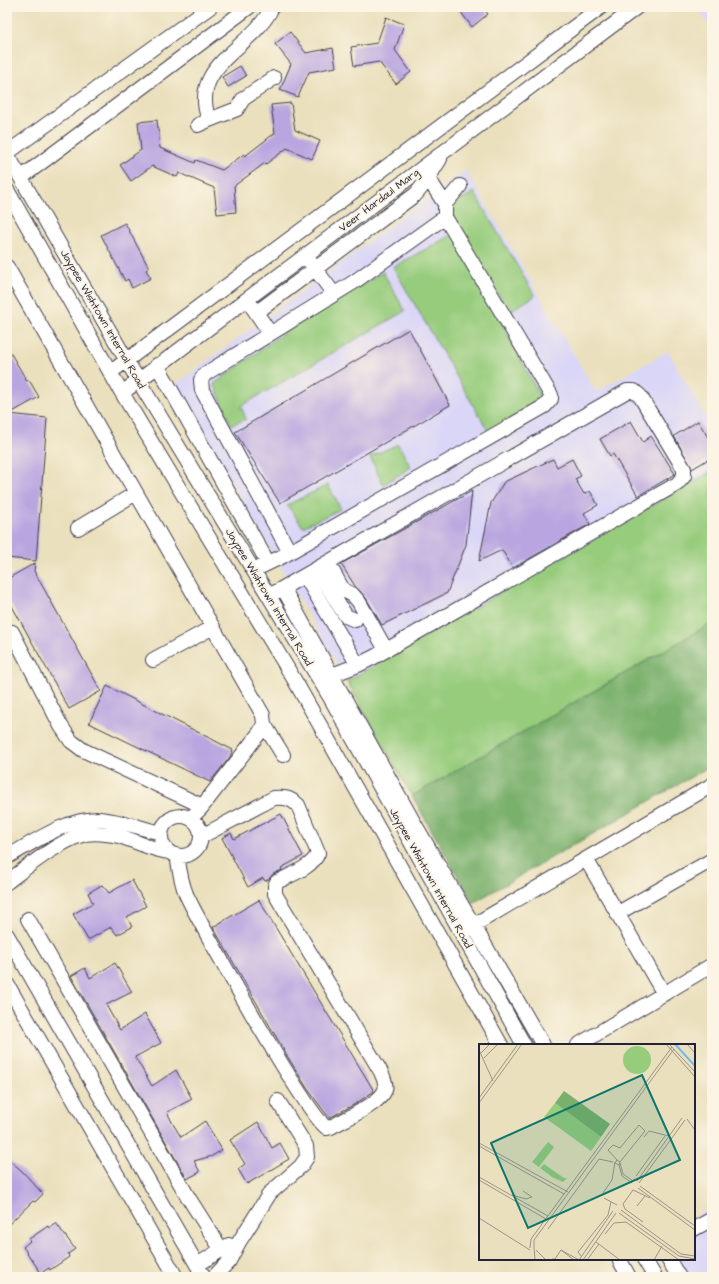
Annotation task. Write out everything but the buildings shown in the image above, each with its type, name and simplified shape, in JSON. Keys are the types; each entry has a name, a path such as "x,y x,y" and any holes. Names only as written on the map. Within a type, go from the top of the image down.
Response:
{"street":[{"path":"7,154 210,7"},
{"path":"22,177 249,7"},
{"path":"272,7 266,18 247,39 211,74 207,83 204,122 237,109 243,99 274,78"},
{"name":"Veer Hardaul Marg","path":"111,372 601,7"},
{"name":"Veer Hardaul Marg","path":"122,393 157,365 637,7"},
{"path":"257,312 416,194 444,152"},
{"name":"Jaypee Wishtown Internal Road","path":"7,154 22,177 128,360 138,380 269,596 325,678 461,932 523,1044"},
{"path":"254,570 545,406 551,399 551,395 428,178"},
{"path":"289,551 200,385 201,380 205,374 364,275 445,210 460,186"},
{"name":"Jaypee Wishtown Internal Road","path":"7,190 122,393 295,681 499,1044"},
{"path":"305,255 334,294"},
{"path":"7,267 263,715 264,724 283,755"},
{"path":"246,299 257,312 270,333"},
{"path":"157,365 268,563"},
{"path":"269,596 622,393 634,391 640,396 684,469 682,481 386,650 358,665 325,678"},
{"path":"78,528 136,493"},
{"path":"322,566 342,610 346,616 355,620"},
{"path":"322,566 343,590 353,595 359,602 386,650"},
{"path":"305,576 358,665"},
{"path":"284,588 325,678 414,823 543,1044"},
{"path":"153,660 213,627"},
{"path":"7,882 66,843 85,834 99,833 120,836 158,851 185,856 198,848 202,836 196,813 196,803 83,750 71,741 61,726 12,632"},
{"path":"202,836 274,798 284,797 298,805 318,853 316,858 310,863 277,882 275,886 275,894 381,1072 385,1082 385,1089 378,1100 331,1127 327,1128 320,1124 297,1090 202,926 186,893 173,854 164,847 161,833 165,824 172,818 196,813 260,732 264,724"},
{"path":"461,932 712,785"},
{"path":"7,857 76,822 97,819 161,833"},
{"path":"586,859 664,994"},
{"path":"618,913 712,860"},
{"path":"28,919 188,1197 221,1249"},
{"path":"7,935 204,1277"},
{"path":"580,1044 712,965"},
{"path":"7,984 176,1277"},
{"path":"214,1277 229,1261 239,1242 270,1193 301,1166 307,1156 306,1146 278,1101"},
{"path":"695,1228 712,1219"},
{"path":"197,1265 221,1249 239,1242"},
{"path":"620,1260 629,1277"},
{"path":"645,1260 655,1277"},
{"path":"669,1260 678,1277"}],"shaded area":[{"path":"698,7 712,7 712,31"},
{"path":"466,170 596,392 668,351 712,429 712,471 347,681 175,385"},
{"path":"712,1207 712,1277 685,1277 676,1260 695,1260 695,1217"}],"green space":[{"path":"474,192 535,296 508,312 447,208"},
{"path":"455,233 545,406 491,436 393,267"},
{"path":"383,272 405,311 241,406 246,419 231,425 214,384 286,331"},
{"path":"398,444 411,467 383,485 370,457"},
{"path":"712,471 712,623 412,796 347,681"},
{"path":"328,485 341,509 303,527 287,505"},
{"path":"712,623 712,765 473,903 412,796"}]}
